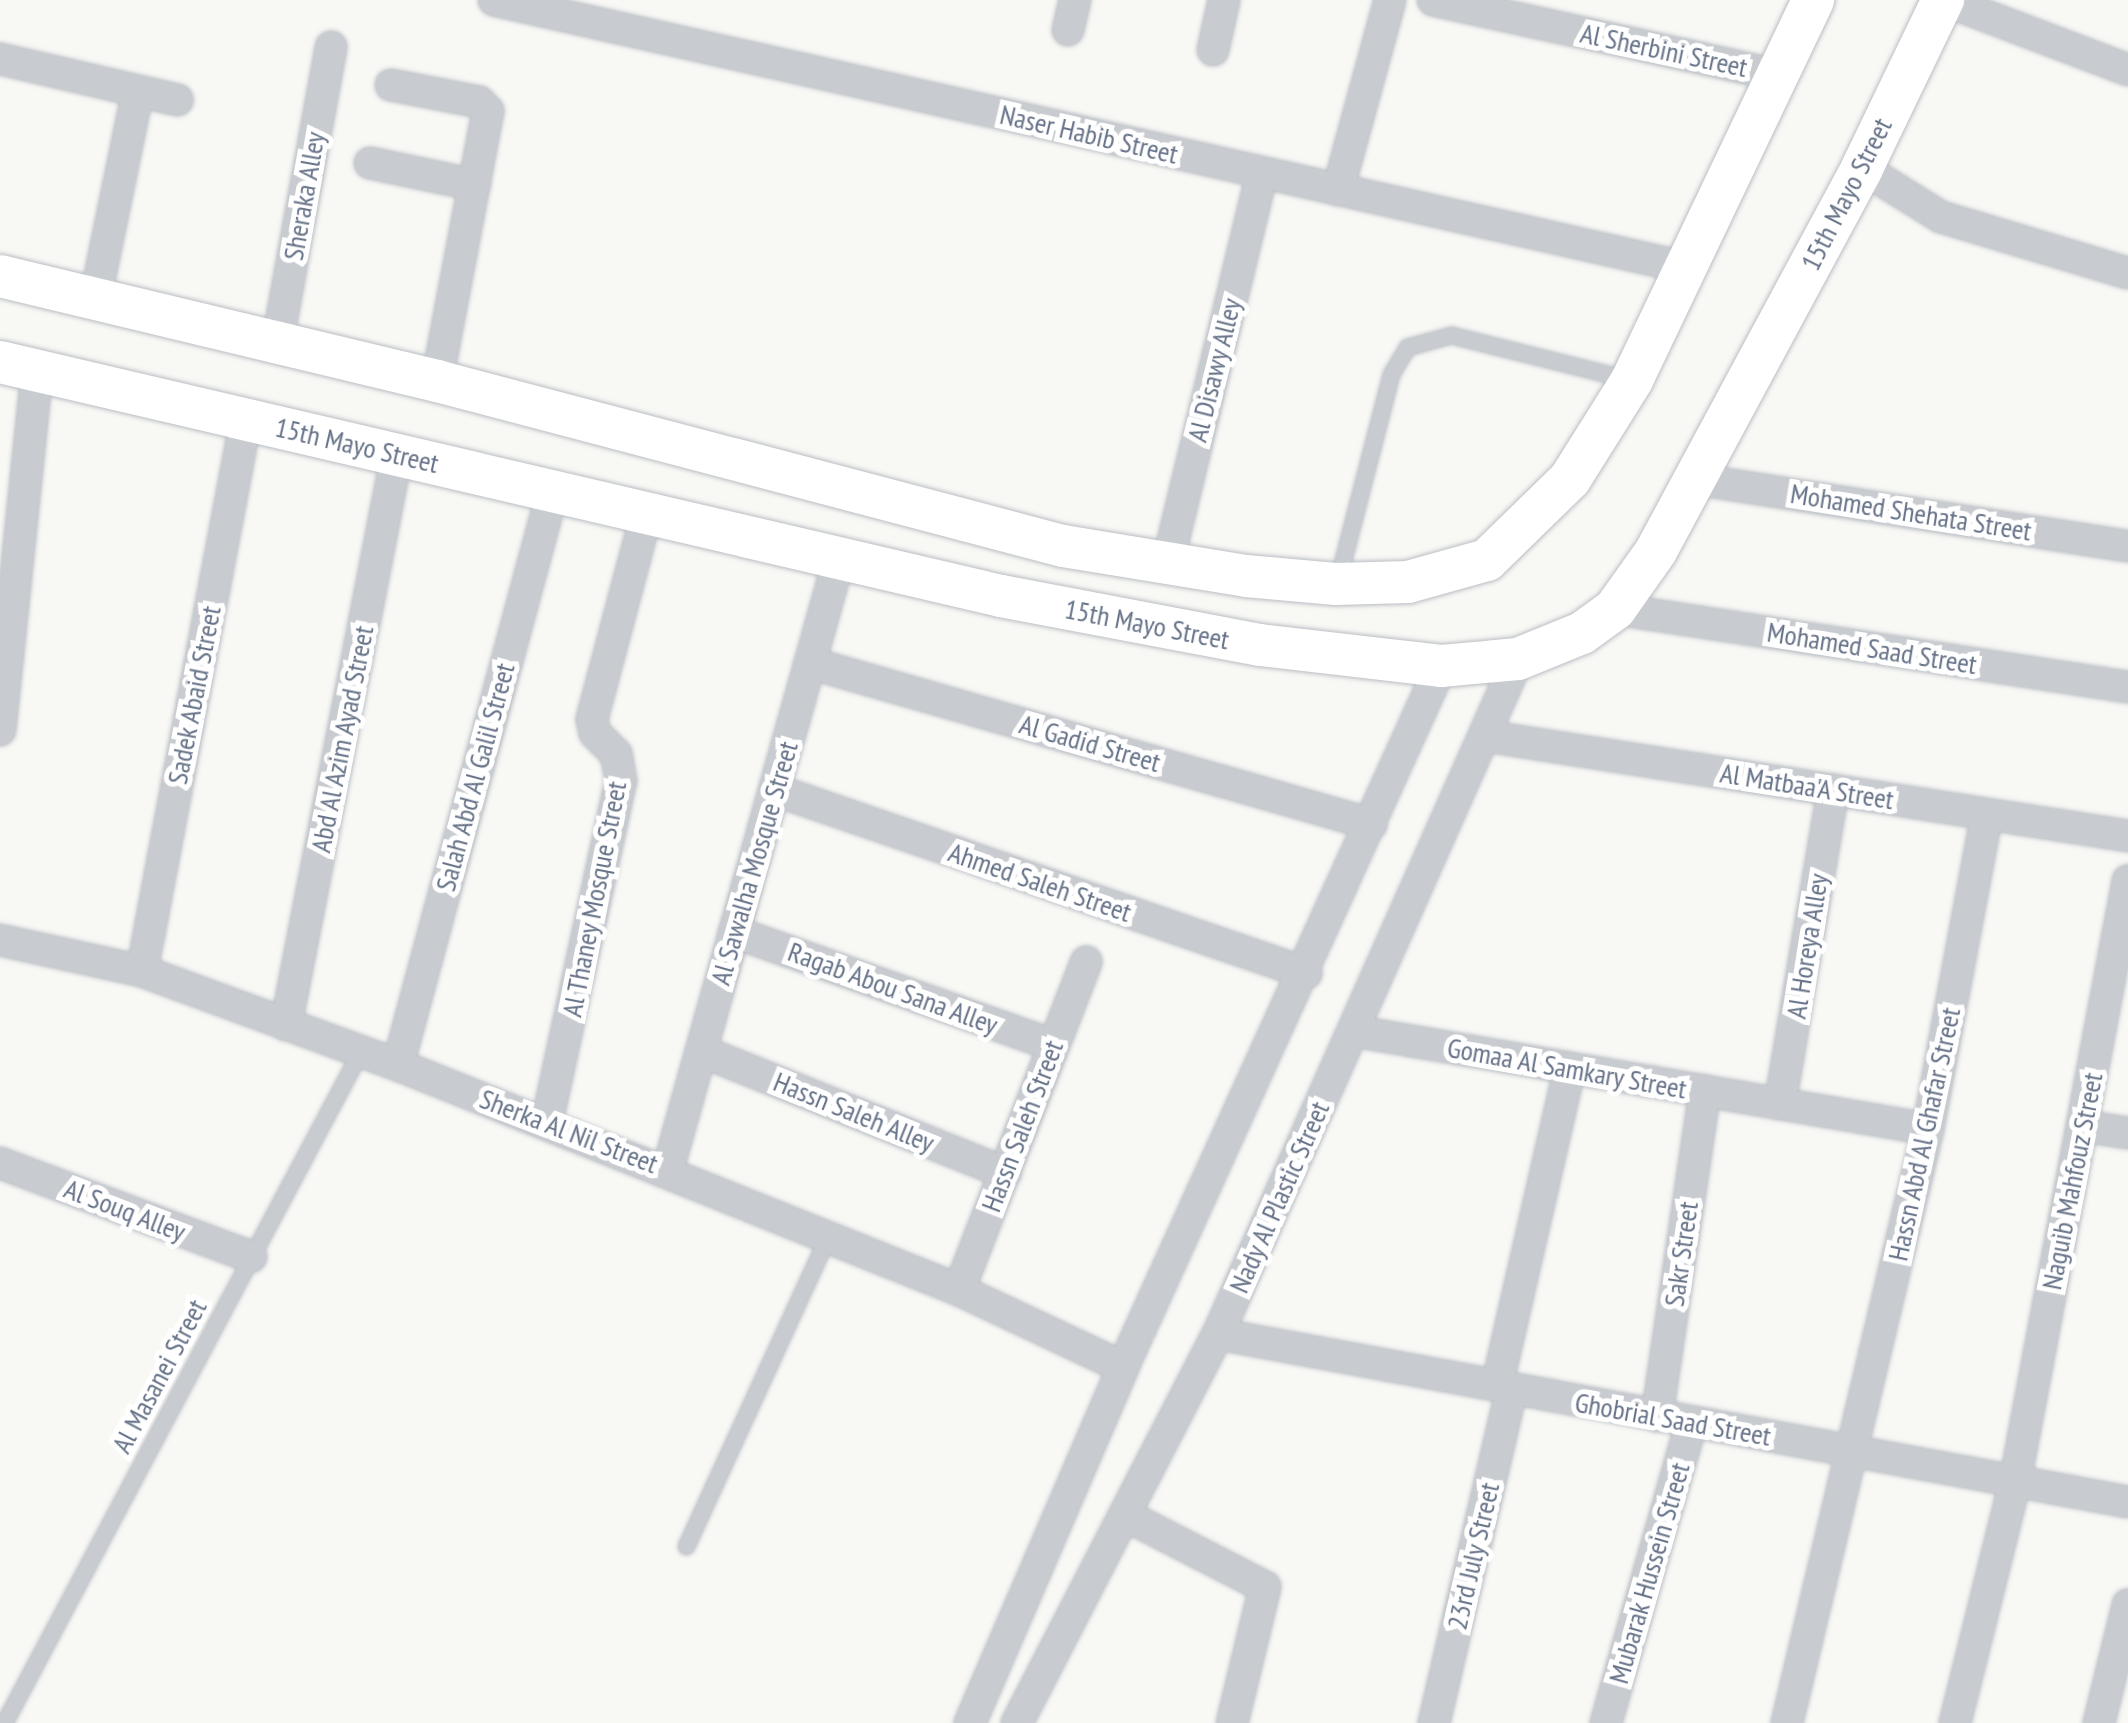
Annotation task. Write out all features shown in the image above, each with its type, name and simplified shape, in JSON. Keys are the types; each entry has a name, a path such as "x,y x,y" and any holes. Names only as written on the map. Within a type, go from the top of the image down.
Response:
{"main road":[{"path":"0,276 437,381 1063,546 1166,566 1336,584 1408,582 1487,560 1570,479 1632,380 1813,0"},
{"name":"15th Mayo Street","path":"19,367 1001,596 1260,645 1441,666 1518,659 1582,633 1615,609 1656,551 1862,168 1943,0"}],"street":[{"name":"Naser Habib Street","path":"494,0 526,3 1684,268"},
{"path":"1213,50 1224,0"},
{"path":"1338,190 1390,0"},
{"name":"Al Sherbini Street","path":"1433,0 1777,75"},
{"path":"1943,0 2128,70"},
{"name":"Sheraka Alley","path":"278,345 331,47"},
{"path":"0,59 177,100"},
{"path":"391,85 486,107 437,381"},
{"path":"95,300 138,91"},
{"path":"370,163 474,185"},
{"path":"1862,168 1941,217 2128,273"},
{"name":"Al Disawy Alley","path":"1166,566 1262,174"},
{"path":"0,730 19,367"},
{"name":"Sadek Abaid Street","path":"142,972 246,419"},
{"name":"Abd Al Azim Ayad Street","path":"286,1025 397,454"},
{"name":"Mohamed Shehata Street","path":"1694,480 2128,546"},
{"name":"Salah Abd Al Galil Street","path":"398,1065 553,490"},
{"name":"Al Thaney Mosque Street","path":"547,1122 621,781 616,754 595,733 592,719 647,512"},
{"name":"Al Sawalha Mosque Street","path":"668,1169 840,556"},
{"name":"Mohamed Saad Street","path":"1615,609 2128,687"},
{"name":"Nady Al Plastic Street","path":"1017,1723 1218,1334 1518,659"},
{"name":"Al Gadid Street","path":"810,663 1371,824"},
{"path":"970,1723 1123,1366 1306,973 1441,666"},
{"name":"Al Matbaa'A Street","path":"1485,736 2128,836"},
{"name":"Al Horeya Alley","path":"1780,1104 1833,789"},
{"name":"Ahmed Saleh Street","path":"774,790 1306,973"},
{"name":"Hassn Abd Al Ghafar Street","path":"1788,1723 1855,1453 1928,1129 1987,815"},
{"name":"Naguib Mahfouz Street","path":"1955,1723 2015,1482 2128,881"},
{"name":"Ragab Abou Sana Alley","path":"734,932 1053,1045"},
{"name":"Sherka Al Nil Street","path":"0,940 142,972 398,1065 668,1169 959,1290 1123,1366"},
{"name":"Hassn Saleh Street","path":"959,1290 1086,962"},
{"name":"Gomaa Al Samkary Street","path":"1353,1031 1928,1129"},
{"name":"Hassn Saleh Alley","path":"701,1051 1006,1172"},
{"name":"23rd July Street","path":"1434,1723 1570,1068"},
{"name":"Sakr Street","path":"1657,1416 1705,1091"},
{"path":"2082,1126 2128,1132"},
{"name":"Al Souq Alley","path":"0,1163 251,1257"},
{"name":"Ghobrial Saad Street","path":"1218,1334 2128,1502"},
{"name":"Mubarak Hussein Street","path":"1606,1723 1692,1422"},
{"path":"1125,1515 1266,1587 1232,1723"},
{"path":"2099,1723 2118,1686 2128,1605"}],"lane":[{"path":"1336,584 1390,374 1407,347 1452,336 1632,380"},
{"name":"Al Masanei Street","path":"4,1723 360,1052"},
{"path":"686,1546 828,1236"}]}
